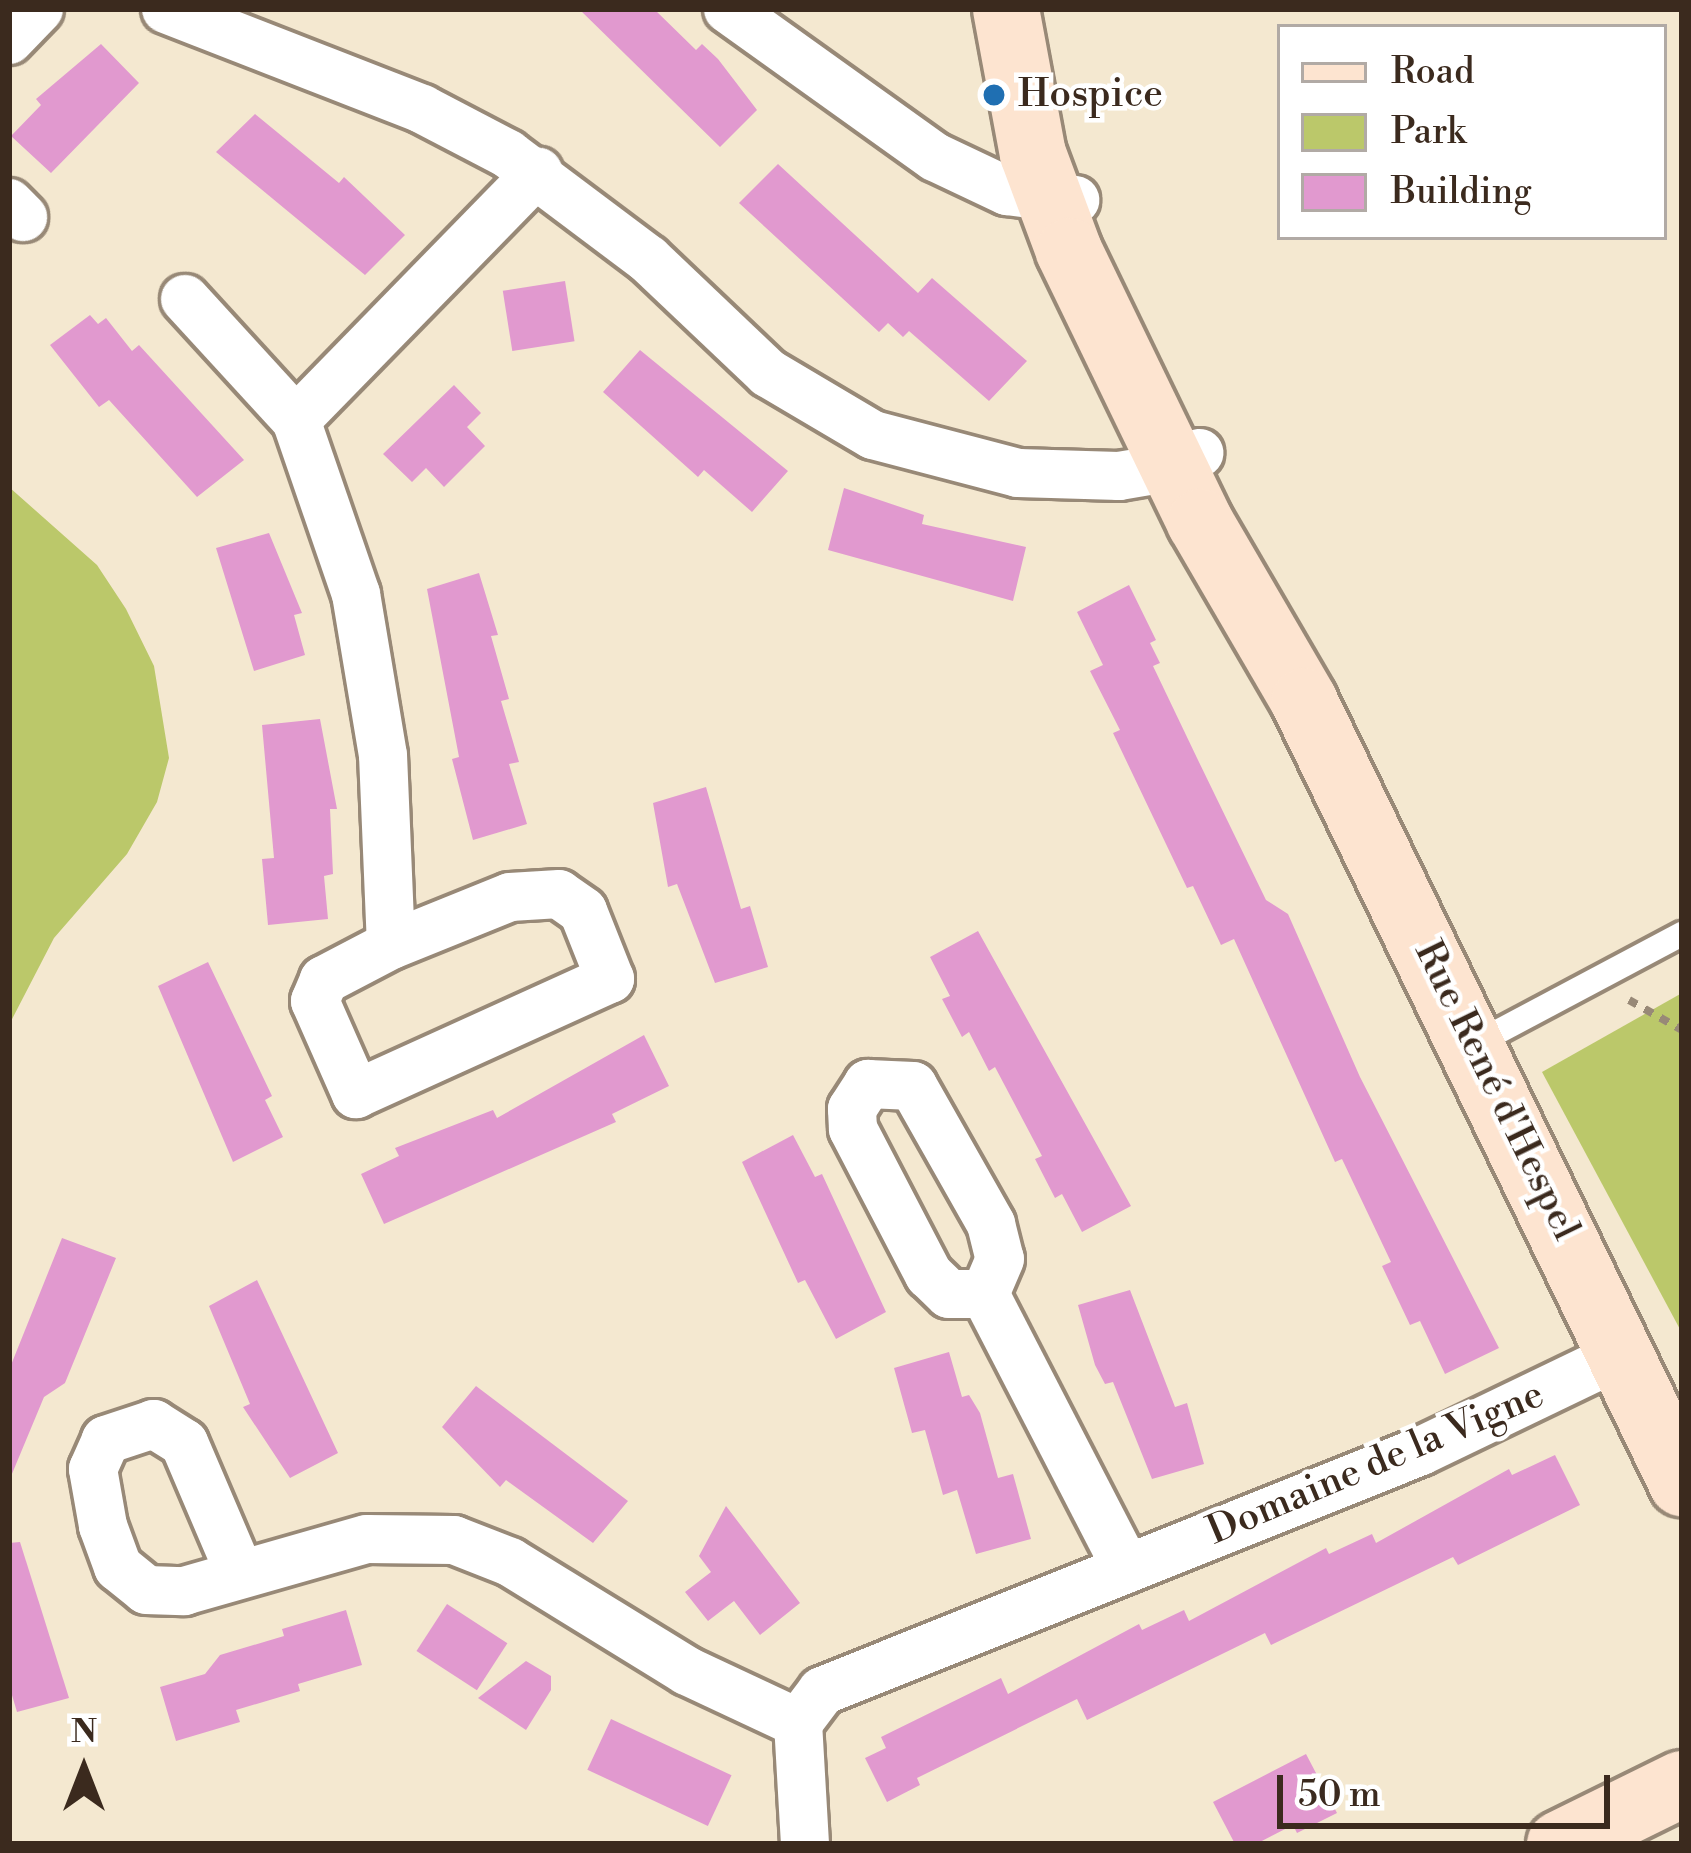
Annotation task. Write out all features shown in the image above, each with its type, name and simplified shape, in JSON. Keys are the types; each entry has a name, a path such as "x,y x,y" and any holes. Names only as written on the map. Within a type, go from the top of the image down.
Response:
{"main road":[{"name":"Rue René d'Hespel","path":"1006,9 1065,200 1186,460 1624,1354 1682,1483"},
{"name":"Rue René d'Hespel","path":"1027,9 1065,200"},
{"path":"1560,1844 1682,1784"},
{"path":"1652,1844 1682,1829"}],"street":[{"path":"9,40 39,9"},
{"path":"166,9 422,109 538,172 648,259 768,373 873,435 1018,473 1119,476 1186,460"},
{"path":"728,9 935,157 1065,200"},
{"path":"296,421 538,172"},
{"path":"185,299 296,421 345,555 373,680 391,945"},
{"path":"544,891 583,911 610,979 356,1094 315,1001 324,980 391,945 544,891"},
{"path":"985,1294 1126,1569"},
{"name":"Domaine de la Vigne","path":"799,1724 822,1691 844,1680 1421,1451 1624,1354"},
{"path":"240,1574 367,1539 454,1540 510,1562 687,1671 799,1724 805,1844"}],"lane":[{"path":"1474,1045 1682,934"}],"path":[{"path":"1597,979 1682,1030"}],"green space":[{"path":"9,487 97,565 126,609 154,666 169,758 157,802 127,854 54,938 9,1025"},
{"path":"1682,993 1682,1333 1542,1072"}],"building":[{"path":"579,9 654,9 696,50 702,44 718,59 757,110 720,147"},
{"path":"101,44 139,83 51,173 11,136 41,105 36,99"},
{"path":"255,114 339,183 344,177 405,235 365,275 216,152"},
{"path":"778,164 918,293 932,278 1027,361 989,401 909,331 903,337 888,323 879,332 739,203"},
{"path":"565,281 575,341 512,351 503,291"},
{"path":"90,315 98,324 106,318 132,351 139,345 244,460 197,497 109,400 99,407 50,345"},
{"path":"640,350 788,471 752,512 704,470 698,477 603,392"},
{"path":"454,385 481,413 467,427 485,446 444,487 426,468 412,482 383,454"},
{"path":"844,488 924,515 922,524 1026,547 1013,601 828,550"},
{"path":"269,533 302,613 294,615 305,655 254,671 216,548"},
{"path":"479,573 498,635 491,636 509,699 501,701 519,762 509,764 527,824 473,840 452,759 459,757 427,589"},
{"path":"1129,585 1156,640 1150,643 1160,663 1153,666 1197,758 1266,900 1288,914 1360,1077 1499,1348 1445,1374 1420,1321 1410,1325 1382,1266 1391,1262 1342,1159 1335,1162 1234,939 1221,945 1193,886 1187,888 1113,733 1120,730 1090,671 1103,665 1077,612"},
{"path":"320,719 337,809 330,809 333,874 324,876 328,919 268,925 262,859 274,858 262,725"},
{"path":"706,787 741,909 750,906 768,967 715,983 677,884 668,887 653,803"},
{"path":"978,931 1131,1206 1082,1232 1062,1194 1055,1198 1035,1159 1042,1156 995,1067 989,1071 969,1032 962,1037 942,999 950,996 930,957"},
{"path":"208,962 272,1096 265,1100 283,1137 233,1162 158,986"},
{"path":"644,1035 669,1086 612,1114 616,1122 384,1224 361,1174 399,1156 395,1148 493,1110 497,1118"},
{"path":"793,1135 815,1177 822,1174 886,1312 836,1339 805,1280 798,1283 742,1162"},
{"path":"62,1238 116,1258 65,1383 44,1397 9,1481 9,1370"},
{"path":"257,1280 338,1453 290,1478 243,1407 250,1404 209,1306"},
{"path":"1130,1290 1175,1407 1187,1403 1204,1464 1152,1479 1113,1382 1105,1384 1095,1365 1078,1305"},
{"path":"949,1352 962,1397 969,1395 980,1413 998,1478 1013,1474 1031,1539 976,1554 957,1490 943,1495 925,1430 912,1433 894,1368"},
{"path":"476,1386 628,1501 593,1543 506,1480 500,1487 442,1427"},
{"path":"1555,1455 1580,1505 1458,1565 1453,1557 1271,1645 1265,1633 1087,1720 1077,1699 917,1778 920,1785 887,1802 865,1758 886,1748 881,1737 1001,1678 1008,1694 1139,1624 1142,1630 1184,1610 1189,1621 1326,1548 1329,1554 1372,1534 1376,1543 1509,1469 1512,1475"},
{"path":"726,1506 800,1603 760,1635 734,1601 708,1621 685,1592 711,1572 699,1556"},
{"path":"20,1542 69,1698 17,1712 9,1685 9,1543"},
{"path":"447,1604 507,1643 477,1690 417,1651"},
{"path":"346,1610 362,1665 298,1684 300,1691 236,1710 240,1722 176,1741 160,1687 205,1674 220,1655 284,1636 282,1629"},
{"path":"526,1661 551,1676 551,1690 526,1730 478,1698"},
{"path":"611,1719 732,1775 708,1826 587,1770"},
{"path":"1306,1754 1337,1813 1297,1833 1293,1825 1256,1844 1235,1844 1213,1802"}],"place":[{"name":"Hospice","path":"994,95"}]}
